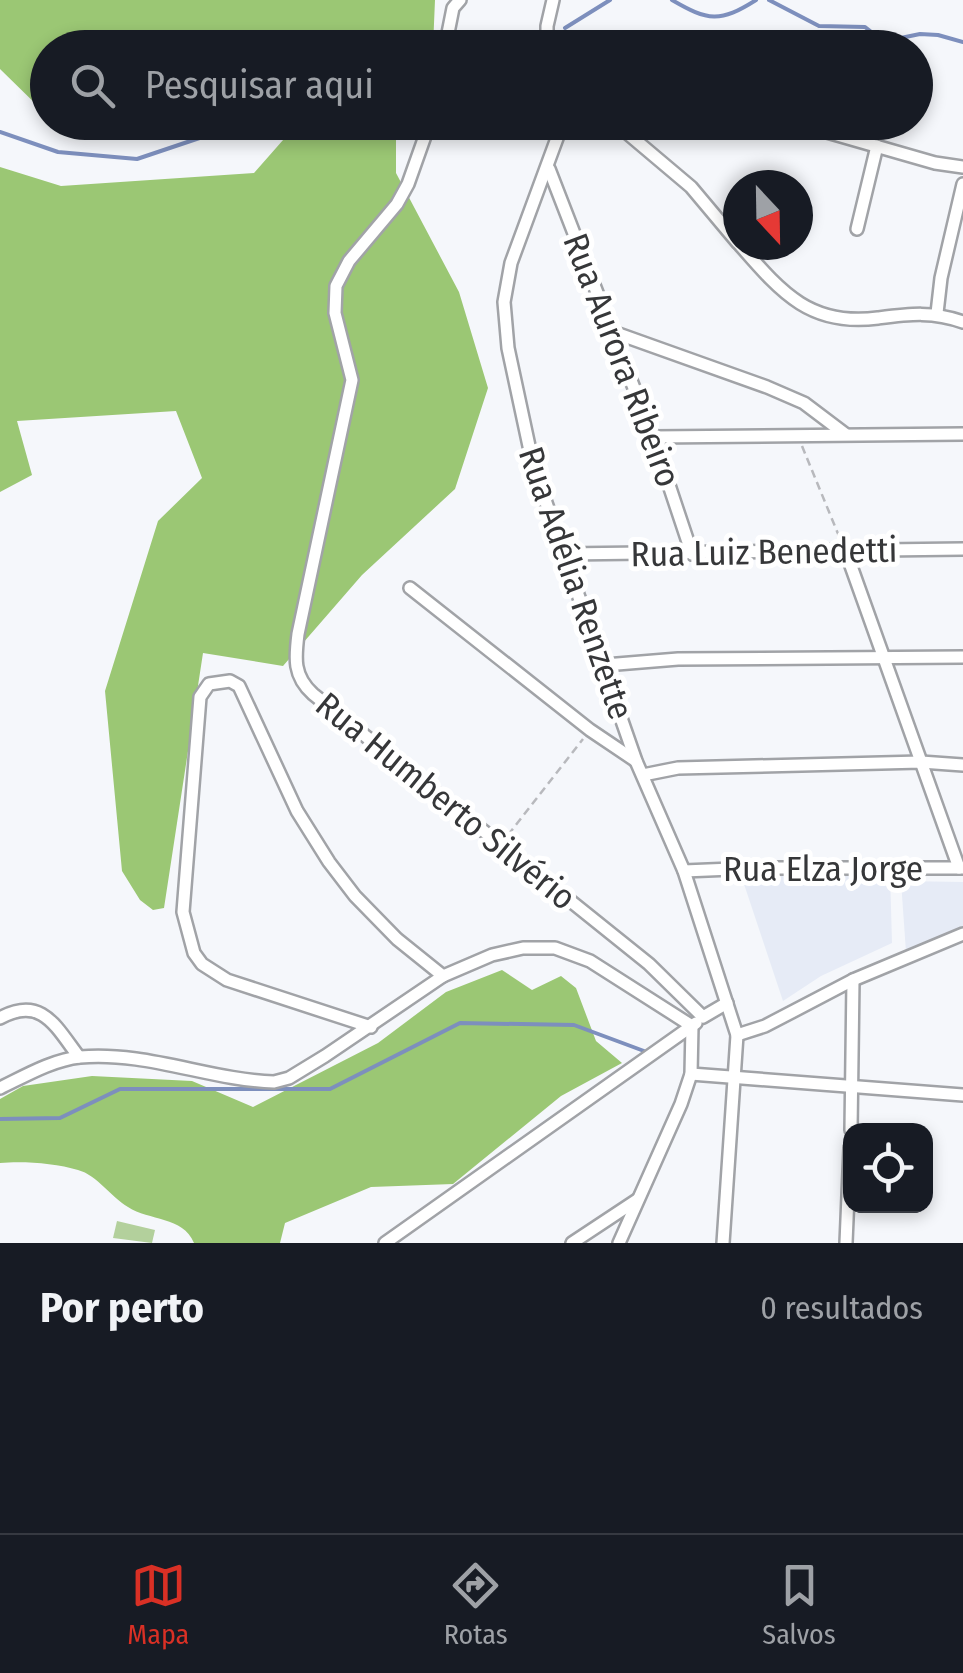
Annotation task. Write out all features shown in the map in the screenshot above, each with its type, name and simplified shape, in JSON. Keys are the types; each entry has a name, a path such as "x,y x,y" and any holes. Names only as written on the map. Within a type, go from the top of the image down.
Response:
{"street":[{"path":"449,30 453,8 460,0"},
{"path":"548,30 554,0"},
{"name":"Rua Humberto Silvério","path":"424,140 397,204 348,262 336,286 335,313 352,380 295,662 301,680 313,694 649,964 703,1017"},
{"name":"Rua Adélia Renzette","path":"557,140 511,263 505,321 532,460 636,761 684,872 737,1035 723,1243"},
{"path":"635,140 691,187 723,225"},
{"path":"856,140 935,163 963,166"},
{"path":"857,229 878,146"},
{"name":"Rua Aurora Ribeiro","path":"548,168 653,437 692,554"},
{"path":"937,313 963,184"},
{"path":"752,260 792,300 815,312 854,321 937,313 963,322"},
{"path":"613,332 804,403 845,434"},
{"path":"653,437 963,434"},
{"name":"Rua Luiz Benedetti","path":"564,554 963,549"},
{"path":"846,552 961,868"},
{"path":"410,588 590,730 636,761"},
{"path":"604,665 694,659 963,657"},
{"path":"371,1027 227,980 211,972 194,954 183,912 200,697 209,684 218,680 239,686 297,811 329,862 355,896 397,939 443,976"},
{"path":"643,774 678,768 921,762 963,765"},
{"name":"Rua Elza Jorge","path":"684,872 848,866 961,868"},
{"path":"737,1035 765,1026 853,980 963,934"},
{"path":"0,1088 44,1067 79,1057 187,1066 274,1082 288,1078 371,1027 443,976 492,955 523,948 554,948 590,961 692,1026"},
{"path":"851,1123 853,980"},
{"path":"385,1243 728,1003"},
{"path":"0,1018 24,1008 42,1014 53,1022 79,1057"},
{"path":"619,1243 681,1104 691,1074 692,1026"},
{"path":"691,1074 963,1095"},
{"path":"572,1243 637,1200"},
{"path":"846,1243 847,1213"}],"path":[{"path":"798,436 846,552"},
{"path":"501,844 590,730"}],"shaded area":[{"path":"740,872 890,872 892,943 821,976 783,1001"},
{"path":"901,881 963,882 963,930 906,952"}],"green space":[{"path":"0,0 435,0 434,30 30,30 30,98 0,69"},
{"path":"283,140 396,140 396,173 459,292 488,388 455,489 362,575 283,666 203,653 164,908 153,910 140,900 122,871 105,691 158,521 202,478 176,411 17,421 32,475 0,492 0,167 61,186 254,173"},
{"path":"502,970 532,990 561,976 576,988 596,1041 622,1063 561,1096 453,1184 371,1187 285,1223 280,1243 194,1243 182,1228 128,1207 85,1173 49,1164 0,1163 0,1099 23,1086 92,1076 192,1081 253,1107 378,1043 446,992"},
{"path":"117,1221 155,1230 152,1243 113,1238"}],"waterway":[{"path":"565,28 610,0"},
{"path":"672,0 695,12 714,16 733,13 756,0"},
{"path":"769,0 819,26 869,30"},
{"path":"933,35 963,42"},
{"path":"0,132 58,152 137,159 193,140"},
{"path":"0,1119 60,1118 120,1089 330,1089 460,1023 574,1025 644,1051"}]}
